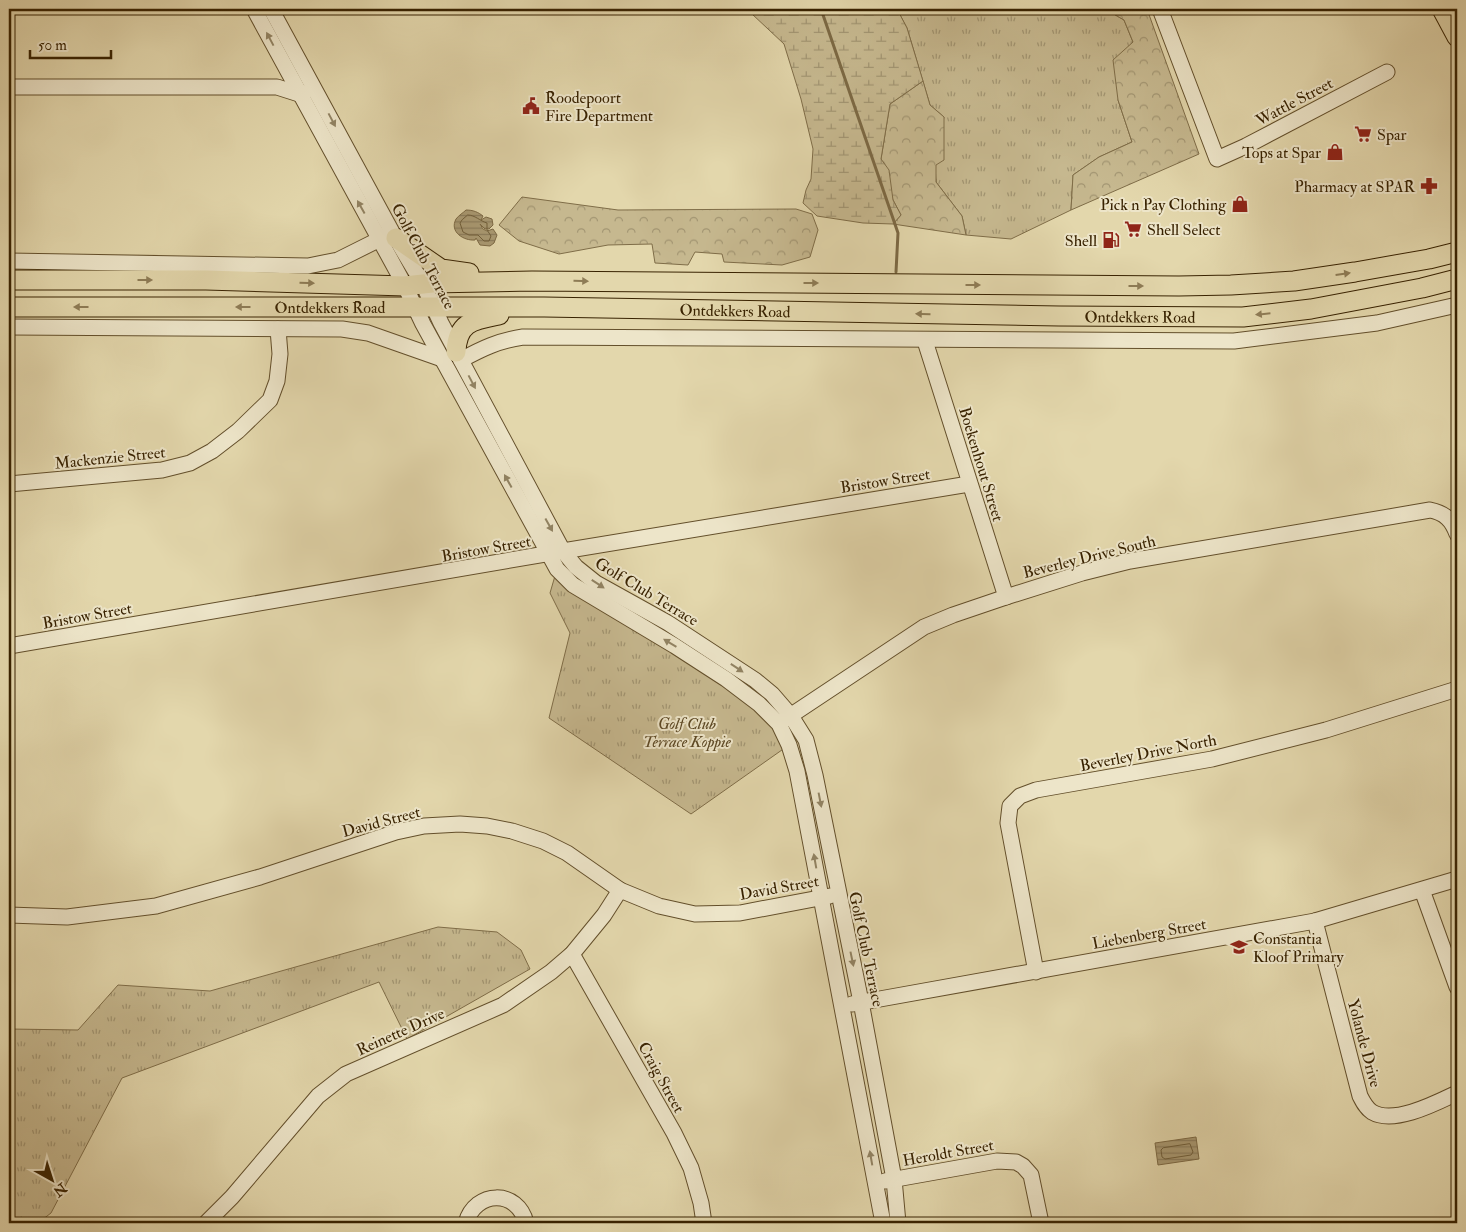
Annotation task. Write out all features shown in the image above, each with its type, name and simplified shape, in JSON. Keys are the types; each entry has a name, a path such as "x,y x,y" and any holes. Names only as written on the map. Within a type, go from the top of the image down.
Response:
{"main road":[{"path":"1442,9 1457,37"},
{"path":"389,237 441,269 532,281"},
{"path":"1402,264 1457,242"},
{"name":"Ontdekkers Road","path":"9,280 206,280 414,285 532,281 1179,286 1294,281 1402,264 1457,252"},
{"name":"Ontdekkers Road","path":"9,307 544,307 1049,316 1233,317 1311,309 1422,288 1457,279"},
{"path":"1311,309 1357,308 1457,288"},
{"path":"453,357 462,328 471,322 482,318 544,307"}],"street":[{"name":"Golf Club Terrace","path":"254,9 291,88 389,237"},
{"name":"Golf Club Terrace","path":"271,9 316,90 424,307 453,357 556,553 557,569 573,585 675,646 785,720 806,740 811,756 861,1002 894,1179 898,1223"},
{"name":"Wattle Street","path":"1160,9 1217,160 1387,72"},
{"path":"291,88 308,76"},
{"path":"9,87 291,88 316,90"},
{"path":"9,261 308,266 338,260 389,237"},
{"name":"Ontdekkers Road","path":"9,327 342,329 453,357 505,340 523,338 1234,341 1377,323 1457,305"},
{"name":"Mackenzie Street","path":"9,484 162,470 190,463 205,455 238,431 270,400 277,381 280,354 278,329"},
{"name":"Boekenhout Street","path":"926,341 969,484 1006,597"},
{"name":"Bristow Street","path":"9,646 969,484"},
{"name":"Beverley Drive South","path":"785,720 924,627 953,615 1082,573 1130,561 1430,510 1448,518 1457,534"},
{"name":"Beverley Drive North","path":"1036,972 1008,823 1010,806 1020,796 1036,790 1212,759 1326,730 1457,689"},
{"name":"Golf Club Terrace","path":"785,720 789,745 797,772 883,1223"},
{"name":"David Street","path":"9,915 67,917 156,906 260,878 396,832 424,826 460,824 487,826 543,840 567,853 620,890 659,906 695,914 740,913 838,895"},
{"name":"Liebenberg Street","path":"842,1006 1315,921 1457,880"},
{"name":"Reinette Drive","path":"206,1223 232,1198 318,1096 346,1074 502,1005 551,972 572,954 604,915 620,890"},
{"path":"1422,890 1453,965 1457,987"},
{"name":"Yolande Drive","path":"1315,921 1360,1096 1366,1108 1373,1113 1385,1115 1401,1114 1419,1110 1457,1094"},
{"name":"Craig Street","path":"572,954 691,1168 704,1223"},
{"name":"Heroldt Street","path":"875,1182 1009,1160 1023,1166 1031,1175 1041,1223"},
{"path":"466,1223 473,1209 485,1200 494,1199 505,1199 515,1203 521,1209 526,1223"}],"green space":[{"path":"699,9 897,9 907,28 923,81 890,104 881,159 889,170 893,200 901,215 893,224 863,223 817,216 803,203 811,179 813,149 801,99 784,44 752,14"},
{"path":"897,9 1105,9 1124,20 1133,42 1118,100 1132,142 1099,157 1073,175 1071,210 1011,239 966,235 962,216 936,182 935,165 944,117 930,105 907,28"},
{"path":"1105,9 1147,9 1199,154 1071,210 1073,175 1099,157 1132,142 1118,100 1113,60 1133,42 1124,20"},
{"path":"923,81 930,105 944,117 944,160 936,165 936,182 962,216 966,235 893,224 901,215 893,200 881,159 890,104"},
{"path":"522,197 618,210 796,209 812,214 818,230 810,257 782,265 724,262 722,254 695,252 688,265 655,263 652,244 608,245 559,254 519,241 499,225"},
{"name":"Golf Club Terrace Koppie","path":"557,569 726,679 789,745 691,814 549,718 570,633 550,593"},
{"path":"438,927 497,932 521,950 530,969 407,1039 379,982 122,1078 51,1213 38,1223 9,1223 9,1029 78,1030 118,985 210,991"}],"water":[{"path":"466,210 477,212 483,216 481,220 486,217 492,219 493,225 489,229 485,229 480,224 483,229 487,231 493,229 497,235 494,243 490,246 480,245 476,238 475,240 466,239 456,232 454,224 456,219"},
{"path":"1196,1137 1199,1159 1158,1165 1155,1143"}],"waterway":[{"path":"821,9 898,233 896,272"}],"place":[{"name":"Roodepoort Fire Department","path":"531,106"},
{"name":"Spar","path":"1363,134"},
{"name":"Tops at Spar","path":"1335,152"},
{"name":"Pharmacy at SPAR","path":"1429,186"},
{"name":"Pick n Pay Clothing","path":"1240,204"},
{"name":"Shell Select","path":"1133,229"},
{"name":"Shell","path":"1111,240"},
{"name":"Constantia Kloof Primary","path":"1239,947"}]}
